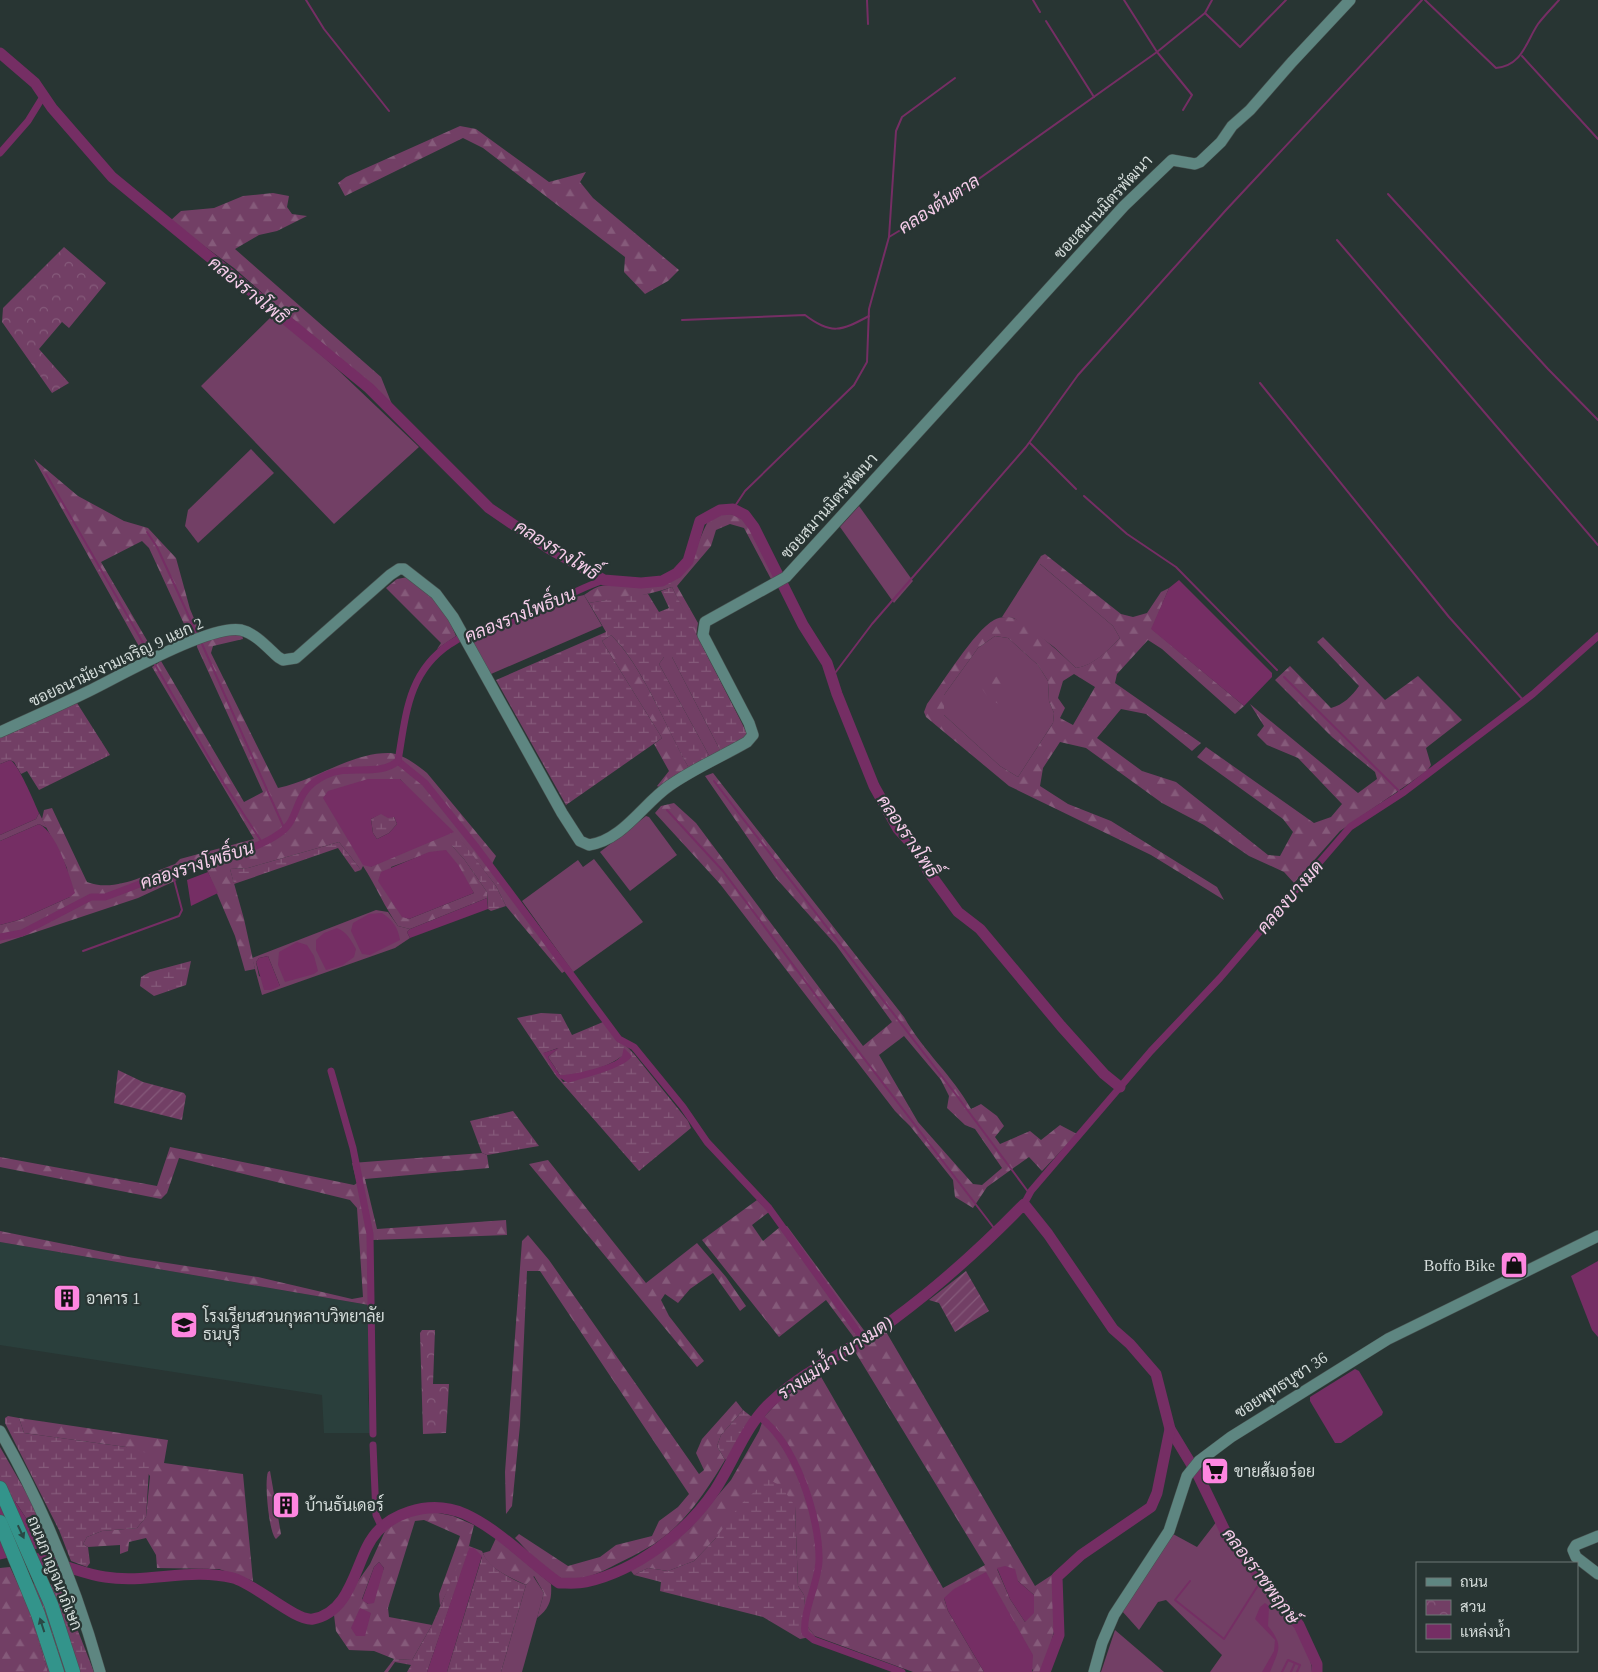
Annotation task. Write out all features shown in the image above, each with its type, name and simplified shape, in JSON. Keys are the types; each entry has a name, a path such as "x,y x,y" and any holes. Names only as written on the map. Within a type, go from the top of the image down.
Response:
{"highway":[{"name":"ถนนกาญจนาภิเษก","path":"0,1488 48,1596 72,1672"},
{"name":"ถนนกาญจนาภิเษก","path":"0,1522 38,1614 57,1672"}],"street":[{"name":"ซอยสมานมิตรพัฒนา","path":"469,644 571,828 580,841 589,845 596,844 620,830 667,788 750,740 753,735 752,728 710,650 703,635 703,625 715,615 774,586 786,577 1124,206 1172,160 1195,164 1209,154 1221,142 1232,126 1250,110 1350,0"},
{"name":"ซอยอนามัยงามเจริญ 9 แยก 2","path":"0,732 204,637 234,630 249,633 278,657 291,660 303,652 399,569 407,570 436,594 469,644"},
{"name":"ซอยพุทธบูชา 36","path":"1094,1672 1102,1643 1114,1615 1169,1531 1195,1465 1231,1437 1370,1349 1598,1236"},
{"path":"0,1431 45,1515 84,1619 100,1672"},
{"path":"1598,1536 1576,1545 1573,1550 1576,1557 1598,1574"}],"shaded area":[{"name":"โรงเรียนสวนกุหลาบวิทยาลัย ธนบุรี","path":"0,1242 369,1305 368,1398 371,1433 324,1433 322,1395 0,1345"}],"green space":[{"path":"460,126 476,129 549,182 586,172 580,182 593,198 679,270 668,281 645,294 624,272 625,257 483,148 463,138 345,196 338,183 346,177"},
{"path":"273,193 289,196 287,207 292,214 307,216 277,231 259,235 235,249 381,377 393,407 234,268 170,221 181,211 214,208 243,196"},
{"path":"64,247 106,283 69,328 62,322 39,349 69,383 52,393 2,322 3,308"},
{"path":"272,312 337,369 419,447 334,524 201,386 272,316"},
{"path":"251,449 274,473 198,543 185,526 188,510"},
{"path":"34,459 78,496 124,521 148,528 176,558 190,609 201,635 190,637 149,548 142,541 101,562 155,654 146,659"},
{"path":"859,506 913,581 894,603 840,527"},
{"path":"720,513 738,515 750,525 777,578 772,581 744,528 730,524 716,530 711,546 677,586 698,623 696,636 672,587 641,595 589,603 584,595 594,588 611,585 653,585 672,579 686,567 712,515"},
{"path":"1045,554 1121,614 1133,617 1147,613 1161,592 1169,588 1152,629 1244,706 1235,714 1162,649 1148,640 1117,674 1115,683 1201,743 1192,751 1146,714 1121,709 1097,738 1142,771 1176,782 1268,855 1280,856 1293,832 1283,819 1197,757 1206,747 1314,823 1331,817 1342,804 1298,758 1267,745 1257,735 1264,726 1250,704 1358,793 1377,779 1375,772 1332,737 1275,680 1290,666 1331,708 1347,700 1359,686 1317,642 1323,637 1385,700 1418,676 1462,720 1426,748 1431,765 1427,771 1340,831 1294,883 1284,872 1249,856 1204,825 1162,803 1086,748 1060,742 1043,768 1040,786 1068,804 1111,821 1217,887 1224,900 1151,855 1009,786 926,717 924,712 927,704 959,659 977,635 996,619 1008,617 1019,621 1045,640 1076,668 1094,661 1120,638 1113,626 1039,563 1041,556","holes":["995,636 1008,638 1038,665 1048,681 1049,701 1054,713 1053,723 1018,777 1000,766 944,715 944,695 978,648","1074,674 1095,687 1073,725 1060,718 1065,708 1058,698 1063,681"]},
{"path":"1041,556 1040,564 1113,626 1120,638 1100,657 1089,664 1076,668 1054,647 1014,618 1002,617"},
{"path":"408,577 437,602 456,636 437,649 441,643 386,588 397,579"},
{"path":"672,587 749,737 722,754 672,657 664,657 659,664 711,759 690,770 644,681 623,648 611,635 602,641 662,738 566,805 496,680 606,632 589,603 648,594 659,612 669,608 661,591"},
{"path":"584,595 602,626 491,674 470,638 538,615 567,599"},
{"path":"230,633 242,635 243,639 213,646 211,653 278,788 347,762 376,754 390,753 410,760 427,773 496,856 492,864 570,968 562,973 506,906 496,886 459,838 452,846 464,859 487,892 487,898 410,929 398,926 363,866 361,870 339,842 248,868 230,869 255,969 245,971 235,936 204,863 178,873 179,879 138,898 0,944 0,925 19,920 70,897 67,868 42,819 44,810 52,808 87,882 98,885 120,884 131,881 175,864 180,859 254,839 152,667 161,661 244,802 263,792 197,647 197,643","holes":["368,779 400,779 416,797 371,867","446,851 474,893 409,919 398,910 395,904 391,867 429,853"]},
{"path":"611,635 634,664 644,681 690,770 661,788 657,786 669,771 654,744 662,738 602,641"},
{"path":"995,636 1008,638 1038,665 1048,681 1049,701 1054,713 1053,723 1018,777 1000,766 944,715 944,695 978,648"},
{"path":"664,657 672,657 722,754 711,759 659,664"},
{"path":"1011,675 1013,683 1005,690 1001,699 1005,706 991,700 986,695 982,688 988,682 995,677"},
{"path":"77,703 110,755 39,790 27,771 21,774 14,762 10,760 0,764 0,738"},
{"path":"713,773 904,1017 920,1041 956,1085 971,1109 981,1104 997,1116 1004,1126 995,1137 1000,1144 1030,1131 1041,1140 1060,1125 1077,1134 1042,1171 1029,1157 987,1187 973,1208 955,1197 953,1180 910,1126 895,1111 720,884 655,813 661,806 674,803 696,823 863,1046 892,1022 836,945 775,877 705,776","holes":["904,1036 941,1080 949,1096 947,1108 965,1125 975,1129 1002,1168 982,1185 973,1184 918,1122 879,1055"]},
{"path":"39,813 47,828 39,824 0,841 0,835 36,819"},
{"path":"381,813 394,817 397,824 389,833 377,839 373,833 371,819"},
{"path":"646,816 649,817 677,855 630,891 600,852"},
{"path":"459,837 496,886 506,906 491,911 488,909 487,892 464,859 452,846 452,842"},
{"path":"339,842 361,870 355,872 338,848 234,884 230,869 248,868"},
{"path":"594,859 643,922 573,972 522,901 578,860 583,867"},
{"path":"376,910 388,912 398,926 410,929 407,932 410,938 395,948 262,995 252,958","holes":["268,956 280,986 259,976 256,962 259,958"]},
{"path":"191,961 186,985 154,996 140,986 141,977 150,972"},
{"path":"541,1013 561,1014 572,1035 603,1022 634,1054 688,1121 691,1128 639,1171 556,1076 517,1018","holes":["558,1048 548,1057 560,1075 568,1075 593,1070 609,1064 622,1056 604,1071 563,1082 544,1053"]},
{"path":"118,1070 143,1082 184,1093 186,1096 182,1120 114,1103"},
{"path":"513,1111 539,1146 487,1155 482,1153 470,1121"},
{"path":"170,1147 354,1185 357,1183 352,1163 482,1153 487,1155 489,1168 365,1179 377,1229 506,1220 507,1235 373,1240 369,1305 0,1242 0,1231 128,1257 258,1277 352,1299 363,1297 357,1208 350,1200 179,1158 167,1193 161,1199 0,1167 0,1157 157,1186"},
{"path":"548,1160 646,1283 697,1243 726,1277 746,1306 740,1311 713,1273 690,1289 678,1303 665,1294 661,1300 669,1316 704,1361 697,1367 529,1164"},
{"path":"757,1200 769,1212 752,1225 763,1241 780,1227 787,1226 866,1333 855,1339 826,1300 779,1337 702,1240"},
{"path":"528,1235 549,1260 699,1474 704,1470 696,1453 702,1439 736,1401 743,1410 721,1435 717,1446 725,1460 703,1494 676,1527 654,1544 633,1556 595,1574 576,1580 564,1579 550,1572 515,1538 519,1534 568,1566 600,1557 616,1545 652,1536 659,1521 678,1507 689,1494 540,1271 527,1271 520,1425 512,1506 506,1514 505,1472 522,1241"},
{"path":"966,1271 989,1311 955,1332 939,1303 929,1300"},
{"path":"422,1330 435,1330 433,1384 449,1384 446,1433 423,1434 420,1333"},
{"path":"885,1330 1035,1586 1061,1569 1059,1607 1049,1649 1041,1672 1032,1672 1033,1670 944,1598 948,1611 984,1672 913,1672 815,1636 807,1626 804,1595 798,1586 795,1506 716,1538 694,1561 668,1571 648,1568 634,1575 628,1567 639,1564 689,1529 731,1480 759,1431 764,1417 779,1401 820,1375 943,1588 985,1565 854,1350","holes":["997,1569 1018,1581 1034,1595 1025,1622 1010,1599"]},
{"path":"743,1410 752,1417 731,1455 725,1460 717,1446 721,1435"},
{"path":"8,1416 19,1418 24,1433 126,1447 150,1454 146,1517 137,1528 102,1531 87,1537 83,1544 88,1547 90,1563 87,1567 71,1561 59,1530 5,1423 5,1418"},
{"path":"19,1418 168,1440 164,1463 243,1474 253,1581 219,1569 157,1568 156,1555 146,1538 129,1542 128,1551 120,1554 120,1545 88,1547 83,1544 87,1537 102,1531 137,1528 146,1517 150,1476 126,1447 24,1433"},
{"path":"0,1447 38,1513 56,1552 46,1549 15,1501 0,1500"},
{"path":"270,1471 281,1534 276,1539 271,1528 268,1507 267,1477"},
{"path":"768,1479 781,1486 795,1506 798,1586 804,1595 807,1626 815,1636 800,1639 763,1617 660,1591 661,1582 634,1575 648,1568 668,1571 694,1561 716,1538 739,1506"},
{"path":"428,1511 453,1516 474,1525 469,1546 440,1606 439,1594 460,1536 424,1520 415,1521 388,1608 389,1617 432,1625 412,1660 394,1659 374,1651 349,1650 336,1631 334,1615 370,1564 387,1527 400,1517","holes":["379,1562 384,1568 368,1604 362,1599 374,1567"]},
{"path":"1217,1521 1249,1569 1293,1625 1306,1648 1312,1672 1210,1672 1222,1655 1166,1600 1158,1602 1139,1630 1122,1611 1173,1534 1197,1547"},
{"path":"496,1538 551,1584 549,1603 545,1611 537,1618 544,1593 534,1576 526,1585 501,1572 486,1559 483,1553 490,1551"},
{"path":"469,1546 482,1551 489,1562 500,1572 526,1585 501,1672 447,1672 482,1557 470,1548 427,1672 407,1672 411,1665 395,1662 388,1672 384,1672 394,1659 412,1660 432,1625 464,1551"},
{"path":"10,1567 25,1599 48,1672 0,1672 0,1568"},
{"path":"533,1576 544,1593 522,1672 501,1672 526,1585"},
{"path":"36,1583 52,1585 58,1588 64,1595 94,1672 48,1672 20,1587"},
{"path":"1115,1630 1164,1672 1101,1672"}],"water":[{"path":"1179,580 1272,673 1272,677 1244,706 1151,629 1169,588"},
{"path":"10,760 21,775 39,813 36,819 0,835 0,764"},
{"path":"368,779 400,779 454,832 371,867 363,865 323,798 328,791","holes":["381,814 388,818 394,817 397,824 389,833 377,839 373,833 371,819"]},
{"path":"39,824 57,845 75,893 19,920 0,925 0,841"},
{"path":"446,850 459,866 474,893 409,919 402,917 378,881 381,872 429,852"},
{"path":"208,872 218,893 191,906 187,880"},
{"path":"487,898 488,909 410,938 407,932 410,929"},
{"path":"382,913 394,925 400,940 370,955 362,954 351,931 353,923 369,914"},
{"path":"337,928 346,934 352,942 356,949 354,957 343,965 326,970 316,950 316,940 324,933"},
{"path":"297,942 307,945 314,956 318,971 314,974 285,982 278,965 279,952"},
{"path":"268,956 280,986 271,990 264,990 256,962 259,958"},
{"path":"559,1048 548,1057 560,1075 583,1072 611,1063 622,1056 624,1048 632,1056 628,1061 612,1069 568,1083 557,1076 543,1053"},
{"path":"1598,1261 1598,1337 1592,1330 1571,1276"},
{"path":"1355,1369 1359,1371 1383,1412 1382,1415 1341,1443 1335,1443 1310,1401 1310,1397"},
{"path":"0,1500 15,1501 46,1549 0,1549"},
{"path":"469,1548 474,1548 482,1556 447,1672 427,1672"},
{"path":"379,1562 384,1568 374,1603 368,1604 362,1600 374,1567"},
{"path":"1005,1566 1015,1569 1018,1581 1034,1595 1034,1613 1025,1622 1010,1599 997,1568"},
{"path":"986,1572 1033,1655 1032,1672 984,1672 948,1611 944,1598 954,1589"},
{"path":"1265,1603 1269,1606 1268,1626 1278,1643 1278,1653 1270,1672 1262,1672 1274,1651 1275,1640 1255,1619 1260,1607"},
{"path":"360,1608 371,1613 365,1636 356,1636 351,1628"}],"waterway":[{"path":"306,0 324,29 389,111"},
{"path":"867,0 868,24"},
{"path":"1033,0 1040,12"},
{"path":"1124,0 1157,52 1192,95 1183,110"},
{"name":"คลองต้นตาล","path":"1205,13 1212,0"},
{"name":"คลองต้นตาล","path":"733,509 745,491 854,385 867,362 869,309 889,237 942,205 1157,52 1205,13 1240,47 1286,0"},
{"path":"832,677 872,624 1026,447 1078,375 1226,210 1422,0"},
{"path":"1425,0 1496,68 1512,63 1518,58 1538,24 1559,0"},
{"path":"1046,21 1094,97"},
{"name":"คลองรางโพธิ์","path":"0,53 35,83 52,108 112,177 369,388 489,508 548,548 604,580 641,583 662,581 677,573 688,561 700,521 720,510 733,509 745,515 754,527 803,625 827,663 837,694 874,786 898,829 918,851 928,871 958,912 980,929 1061,1026 1104,1074 1120,1087"},
{"path":"1522,56 1598,139"},
{"path":"889,237 896,131 902,117 955,78"},
{"path":"0,153 28,121 44,95"},
{"path":"1388,194 1548,369 1598,420"},
{"path":"1337,240 1598,545"},
{"path":"682,320 805,315 822,326 836,329 851,325 869,316"},
{"path":"1260,383 1449,617 1524,701"},
{"path":"1030,443 1076,489"},
{"path":"46,474 150,655"},
{"path":"1084,496 1127,534 1176,567 1277,670"},
{"path":"147,532 157,547 197,634"},
{"name":"คลองรางโพธิ์บน","path":"0,937 22,933 91,897 105,897 203,861 248,849 269,840 287,827 302,796 315,781 335,772 344,770 373,770 390,766 398,761 407,711 417,681 425,667 450,644 461,637 525,616 604,580"},
{"name":"คลองบางมด","path":"1024,1204 1031,1191 1151,1051 1220,978 1350,827 1404,792 1533,694 1598,636"},
{"path":"202,644 285,830"},
{"path":"154,663 224,784 263,844"},
{"path":"1284,677 1402,794"},
{"path":"398,761 425,783 477,848 619,1039 634,1047 683,1107 707,1142 769,1208 863,1339"},
{"path":"714,781 957,1096 1029,1193"},
{"path":"667,810 723,871 997,1232"},
{"path":"83,951 179,916 182,910 172,872"},
{"path":"331,1071 353,1148 370,1234 373,1434"},
{"name":"รางแม่น้ำ (บางมด)","path":"0,1554 9,1552 88,1573 121,1579 201,1574 233,1578 242,1581 296,1615 313,1619 325,1615 342,1600 367,1547 385,1525 396,1517 409,1512 437,1508 465,1514 490,1528 559,1583 583,1583 605,1577 659,1548 690,1521 715,1490 755,1421 772,1401 801,1378 879,1329 911,1306 961,1264 1024,1204 1048,1234 1113,1329 1130,1344 1156,1374 1170,1429 1199,1477 1228,1537 1299,1625 1317,1664 1317,1672"},
{"path":"758,1416 783,1443 794,1462 803,1482 815,1523 819,1561 806,1617 805,1633 814,1640 902,1672"},
{"name":"คลองราชพฤกษ์","path":"1045,1672 1059,1635 1057,1577 1081,1555 1151,1507 1157,1493 1170,1429"},
{"path":"373,1445 376,1515 382,1528"},
{"path":"1190,1581 1175,1600 1224,1639 1257,1587"},
{"path":"1282,1672 1288,1660 1300,1665 1297,1672"},
{"path":"1291,1672 1295,1663"}],"place":[{"name":"Boffo Bike","path":"1514,1265"},
{"name":"อาคาร 1","path":"67,1298"},
{"name":"โรงเรียนสวนกุหลาบวิทยาลัย ธนบุรี","path":"184,1325"},
{"name":"ขายส้มอร่อย","path":"1215,1471"},
{"name":"บ้านธันเดอร์","path":"286,1505"}]}
